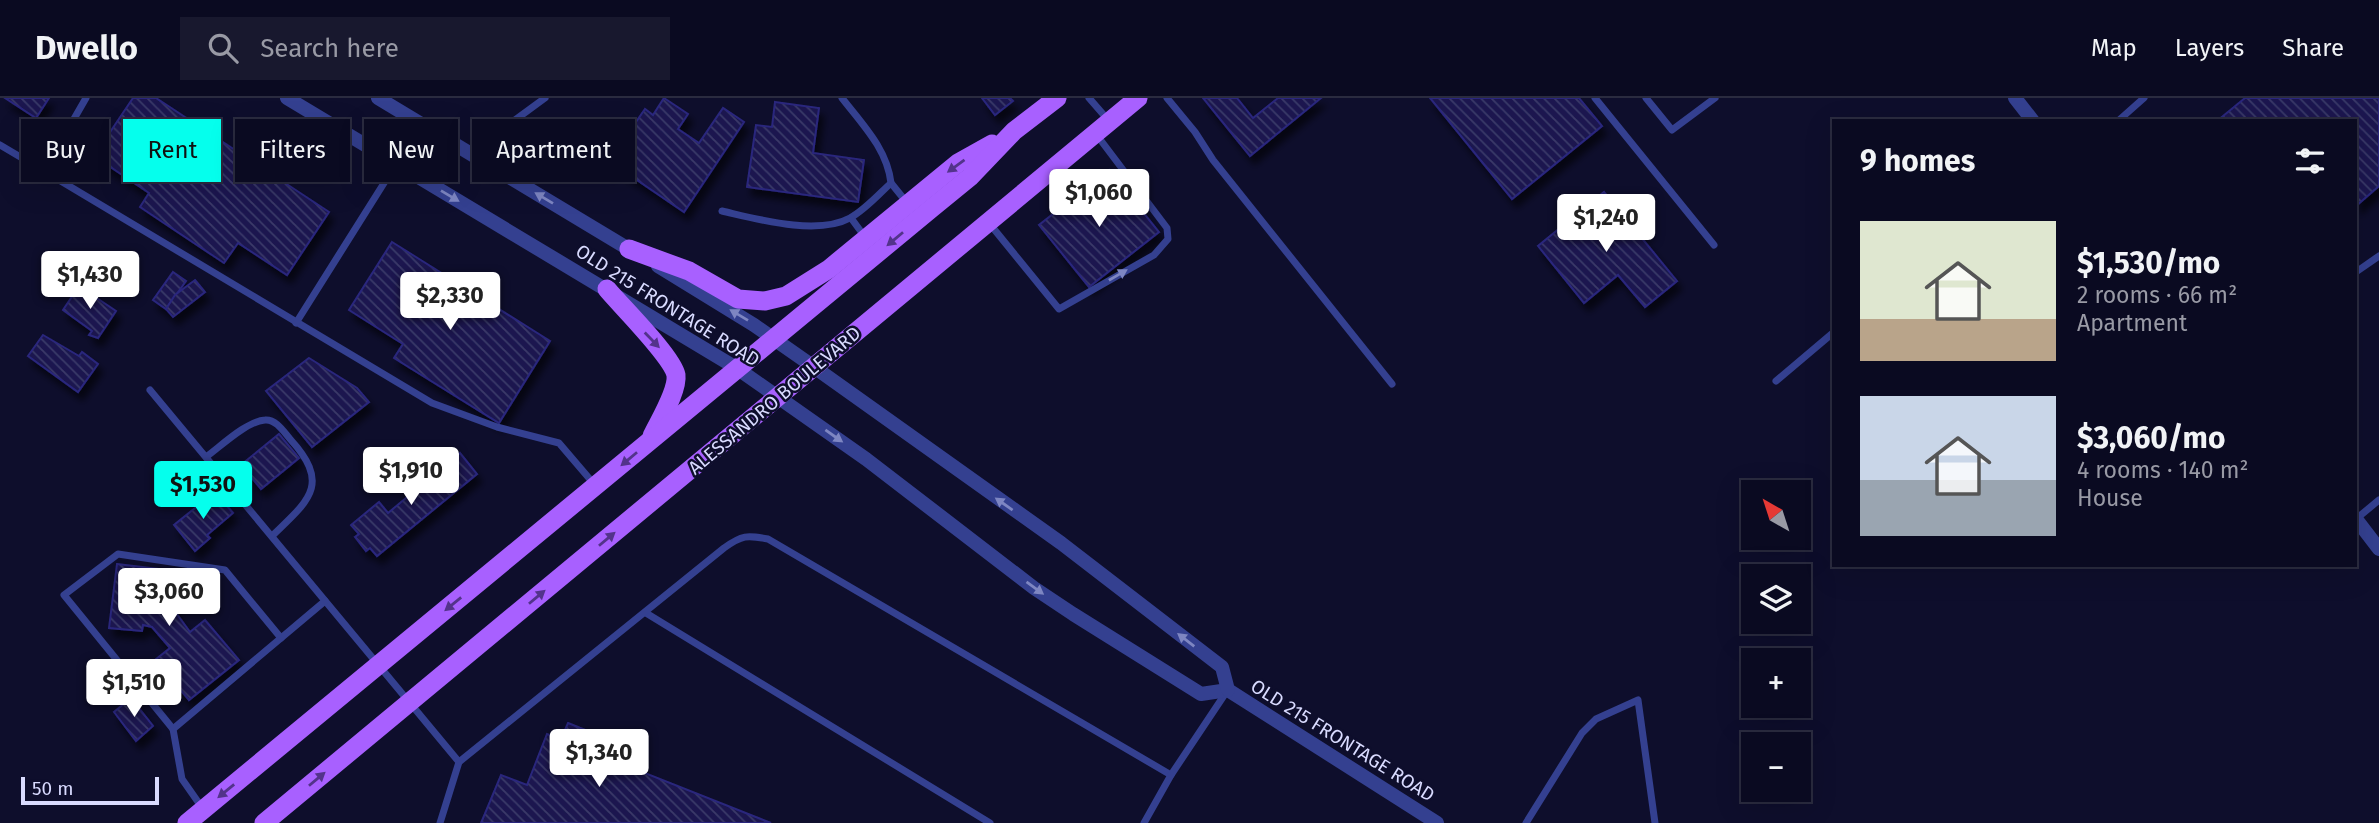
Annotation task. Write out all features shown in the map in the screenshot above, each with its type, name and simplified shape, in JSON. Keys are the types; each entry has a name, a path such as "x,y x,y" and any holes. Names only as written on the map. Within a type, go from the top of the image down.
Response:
{"main road":[{"path":"629,249 689,271 738,299 765,301 786,296 807,285 958,163 1014,131 1057,98"},
{"name":"ALESSANDRO BOULEVARD","path":"264,823 1138,98"},
{"path":"187,823 970,177 1014,131"},
{"path":"607,289 657,344 676,376 673,394 650,442"}],"street":[{"name":"OLD 215 FRONTAGE ROAD","path":"287,98 364,144"},
{"name":"OLD 215 FRONTAGE ROAD","path":"378,98 774,339 1061,543 1222,667 1228,690"},
{"path":"2015,98 2031,119"},
{"name":"OLD 215 FRONTAGE ROAD","path":"428,182 738,369 866,458 1034,588 1073,614 1201,694 1228,690 1437,823"},
{"path":"2357,520 2379,549"}],"lane":[{"path":"74,119 86,98"},
{"path":"470,153 544,98"},
{"path":"842,98 881,149 889,165 891,183 908,204"},
{"path":"989,222 1059,309 1154,255 1168,239 1167,228 1103,128 1089,98"},
{"path":"1167,98 1195,132 1213,160 1392,384"},
{"path":"1595,98 1714,245"},
{"path":"1646,98 1672,130 1715,98"},
{"path":"2120,119 2144,98"},
{"path":"0,145 21,157"},
{"path":"62,182 432,403 497,427 559,443 596,486"},
{"path":"296,323 384,182"},
{"path":"722,211 779,224 831,225 851,218 891,183"},
{"path":"851,218 866,239"},
{"path":"2357,271 2379,256"},
{"path":"1776,381 1832,334"},
{"path":"150,390 458,762"},
{"path":"206,457 252,424 267,420 275,422 301,451 313,481 310,495 304,506 272,536"},
{"path":"2357,518 2379,500"},
{"path":"440,823 458,762 738,538 751,535 768,539 1171,775"},
{"path":"204,809 182,779 173,729 64,595 118,554 225,570 281,638"},
{"path":"173,729 326,601"},
{"path":"646,613 990,823"},
{"path":"1144,823 1171,775 1228,690"},
{"path":"1525,823 1582,733 1596,719 1638,700 1655,823"}],"building":[{"path":"5,98 49,98 36,118"},
{"path":"133,98 156,98 188,119 123,119 123,176 109,166 109,134"},
{"path":"664,98 688,114 678,129 699,143 723,108 744,122 684,212 635,179 635,123 645,109 653,115"},
{"path":"982,98 1010,98 1013,101 995,115"},
{"path":"1203,98 1237,98 1253,118 1278,98 1321,98 1250,156"},
{"path":"1430,98 1579,98 1602,126 1512,199"},
{"path":"2245,98 2379,98 2379,186 2357,205 2357,119 2219,119"},
{"path":"775,102 819,108 813,153 864,160 858,202 747,187 756,125 772,127"},
{"path":"221,141 235,150 235,182 283,182 329,212 287,275 238,243 224,263 140,207 149,193 133,182 221,182"},
{"path":"1109,170 1159,232 1089,287 1039,225"},
{"path":"1604,192 1677,281 1645,307 1618,275 1584,303 1538,246"},
{"path":"392,242 550,341 499,423 394,358 403,344 349,310"},
{"path":"173,272 186,281 166,309 153,300"},
{"path":"195,280 205,292 173,317 166,309 175,295"},
{"path":"79,286 116,311 98,338 89,335 92,331 63,310"},
{"path":"43,335 79,356 82,352 98,364 78,392 28,356"},
{"path":"309,358 357,388 369,402 312,447 266,391"},
{"path":"279,434 299,458 261,489 241,465"},
{"path":"460,453 477,474 377,556 370,548 366,551 355,537 359,534 351,525 379,502 388,513"},
{"path":"215,492 233,513 207,535 210,538 195,551 174,525"},
{"path":"117,564 175,571 174,610 190,632 205,620 239,660 189,700 155,660 170,648 152,627 143,625 142,631 109,628"},
{"path":"131,698 153,726 136,741 114,712"},
{"path":"568,723 638,751 632,768 771,823 481,823 501,775 527,785 547,734 561,739"}]}
